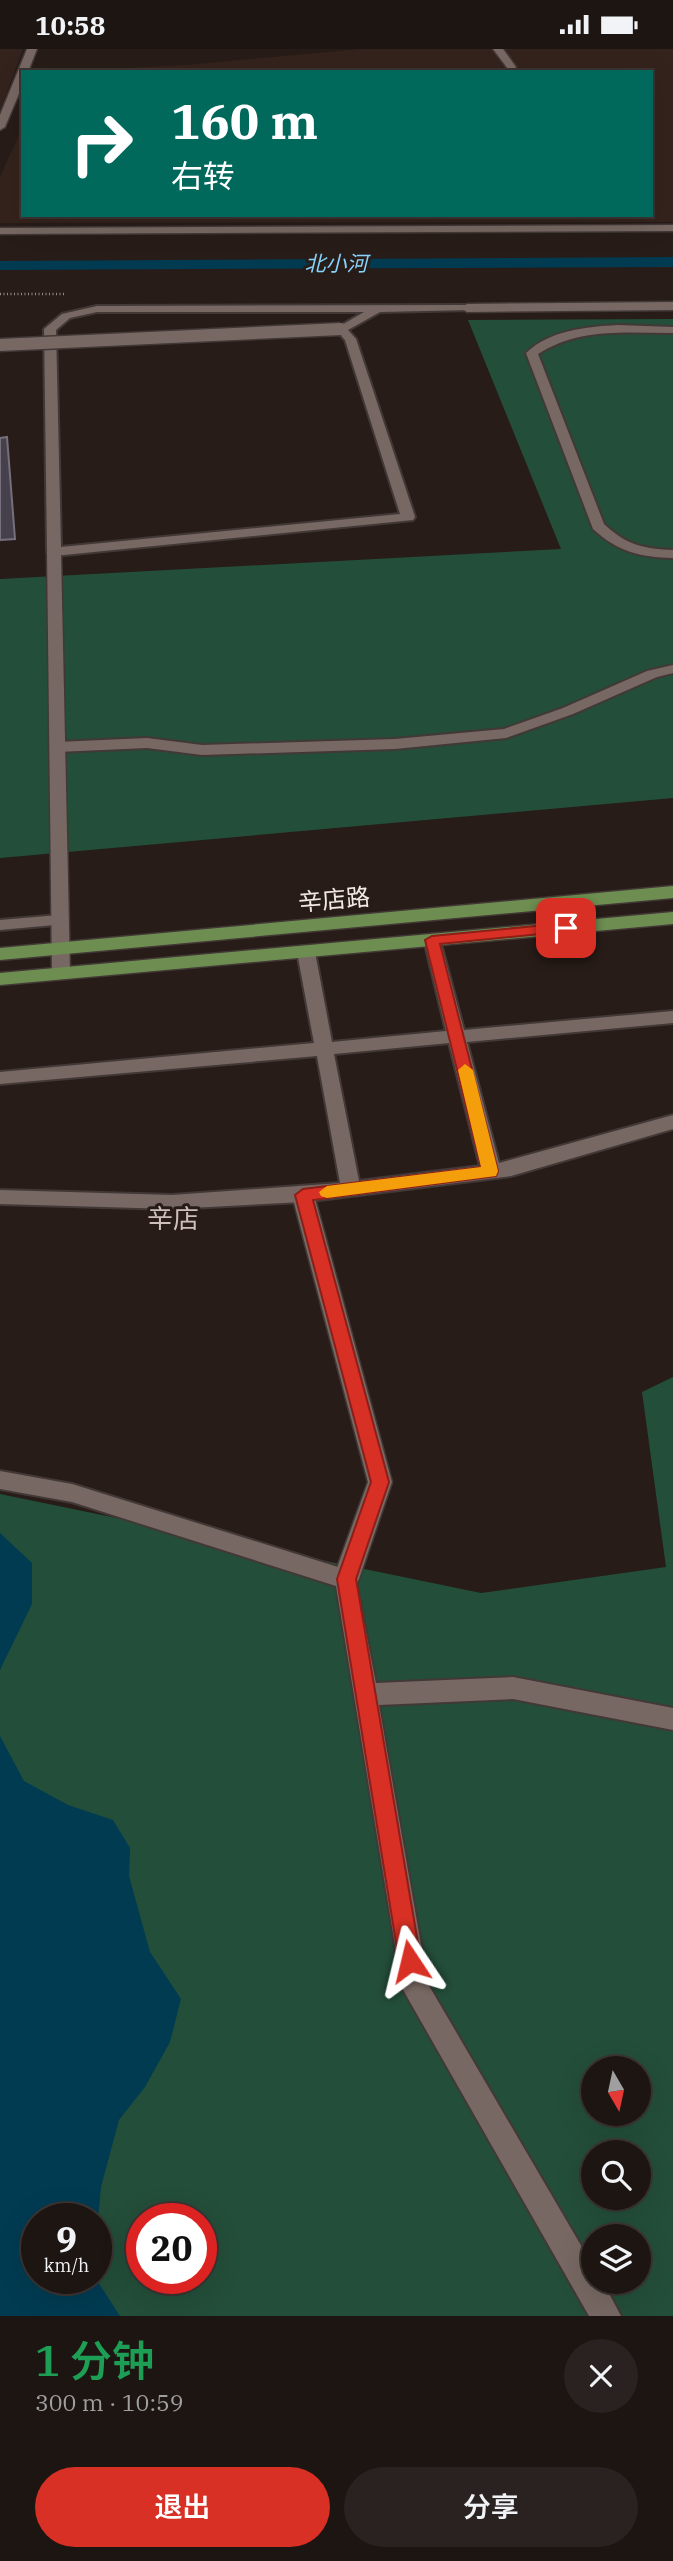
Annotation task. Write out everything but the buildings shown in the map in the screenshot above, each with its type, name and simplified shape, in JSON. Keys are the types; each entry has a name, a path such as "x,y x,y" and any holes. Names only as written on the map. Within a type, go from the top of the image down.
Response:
{"main road":[{"name":"辛店路","path":"0,954 673,892"},
{"name":"辛店路","path":"0,979 673,918"}],"street":[{"path":"24,70 32,49"},
{"path":"498,49 511,67"},
{"path":"0,127 21,77"},
{"path":"0,231 673,228"},
{"path":"467,308 673,306"},
{"path":"54,552 61,973"},
{"path":"303,1195 380,1482 346,1579"}],"lane":[{"path":"0,345 341,329 378,308"},
{"path":"341,329 350,339 408,517 54,552 50,330 66,316 97,309 467,308"},
{"path":"673,330 577,331 547,342 533,353 598,526 616,544 632,552 673,554"},
{"path":"57,747 147,743 202,750 395,744 506,733 568,711 652,674 673,669"},
{"path":"0,925 59,920"},
{"path":"432,940 491,1171"},
{"path":"306,952 351,1189"},
{"path":"0,1078 673,1017"},
{"path":"0,1197 172,1202 303,1195 511,1169 673,1122"},
{"path":"0,1480 72,1493 346,1579 415,1988 606,2316"},
{"path":"364,1695 513,1688 673,1719"}],"shaded area":[{"path":"0,49 23,49 0,111"},
{"path":"360,49 673,49 673,222 0,223 0,177 21,130 21,217 653,217 653,70 87,70 186,65"}],"green space":[{"path":"673,319 673,798 0,858 0,579 561,549 468,320"},
{"path":"673,1377 673,2316 0,2316 0,1494 481,1593 666,1567 642,1392"}],"water":[{"name":"北小河","path":"673,257 673,267 0,270 0,261"},
{"path":"0,1533 32,1563 32,1604 0,1670"},
{"path":"0,1736 24,1781 68,1805 113,1820 130,1848 129,1876 150,1952 181,1999 170,2042 145,2087 119,2120 101,2187 100,2203 21,2203 21,2294 106,2294 120,2316 0,2316"}],"slow traffic":[{"path":"327,1192 491,1171 465,1070"}],"district":[{"name":"辛店","path":"173,1218"}],"route":[{"path":"410,1961 346,1579 380,1482 303,1195 491,1171 432,940 566,928"}]}
